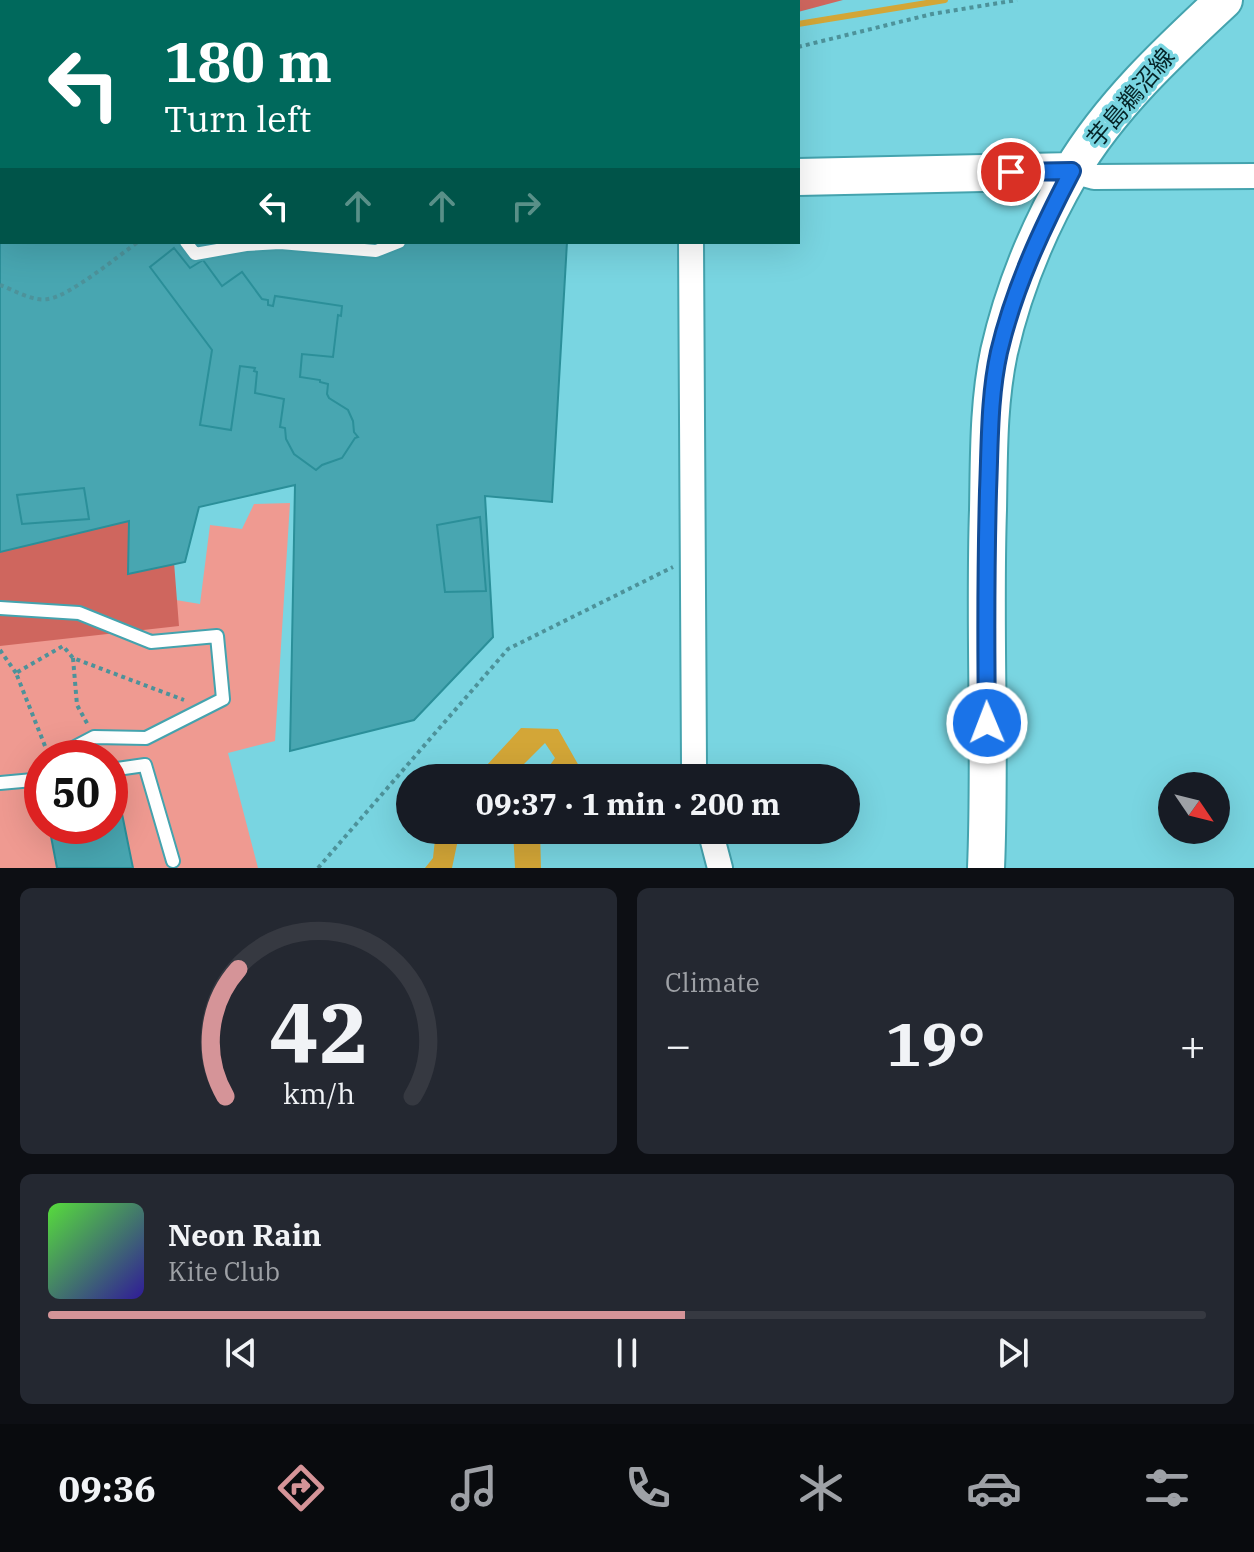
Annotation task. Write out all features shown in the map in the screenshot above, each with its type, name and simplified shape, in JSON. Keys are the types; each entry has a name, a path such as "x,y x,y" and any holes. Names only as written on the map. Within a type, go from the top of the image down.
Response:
{"main road":[{"name":"芋島鵜沼線","path":"986,868 985,602 991,405 999,352 1014,301 1041,231 1072,171 1117,110 1147,76 1224,0"},
{"path":"800,177 1072,171"}],"street":[{"path":"1072,171 1094,177 1254,176"},
{"path":"691,244 694,764"},
{"path":"714,844 720,868"}],"lane":[{"path":"188,244 195,254 263,244"},
{"path":"292,244 376,251 394,244"},
{"path":"0,608 79,613 151,642 217,636 223,699 146,738 94,737 88,740"},
{"path":"128,767 145,765 173,861"},
{"path":"0,781 24,778"}],"path":[{"path":"800,47 932,14 1017,0"},
{"path":"0,285 33,298 48,300 65,292 135,244"},
{"path":"318,868 508,649 693,557"},
{"path":"16,673 63,646 73,658 205,707"},
{"path":"0,650 16,673 42,740"},
{"path":"73,658 77,705 94,737"}],"shaded area":[{"path":"800,0 843,0 800,11"},
{"path":"0,244 4,244 165,447 179,626 0,646"},
{"path":"290,503 275,741 228,753 258,868 0,868 0,571 200,604 210,525 242,529 254,504"},
{"path":"521,728 558,729 578,764 551,764 555,758 545,743 524,764 488,764"},
{"path":"434,844 457,844 452,868 425,868 433,858"},
{"path":"514,844 540,844 541,868 515,868"}],"building":[{"path":"0,244 567,244 552,502 485,496 493,637 414,720 290,751 295,485 199,507 185,562 128,574 129,521 0,552"},
{"path":"174,248 190,268 203,260 222,286 242,272 262,299 268,300 268,305 273,306 275,296 342,306 333,357 302,354 300,377 328,384 329,398 348,410 358,437 342,458 316,470 294,454 286,439 285,428 280,427 284,399 255,393 255,368 240,366 231,430 200,425 212,350 150,267"},
{"path":"84,488 89,519 22,524 17,495"},
{"path":"480,517 486,591 445,592 437,525"},
{"path":"128,843 133,868 57,868 52,844"}],"waterway":[{"path":"800,24 945,0"}],"route":[{"path":"987,723 985,602 991,405 999,352 1014,301 1041,231 1072,171 1011,172"}]}
